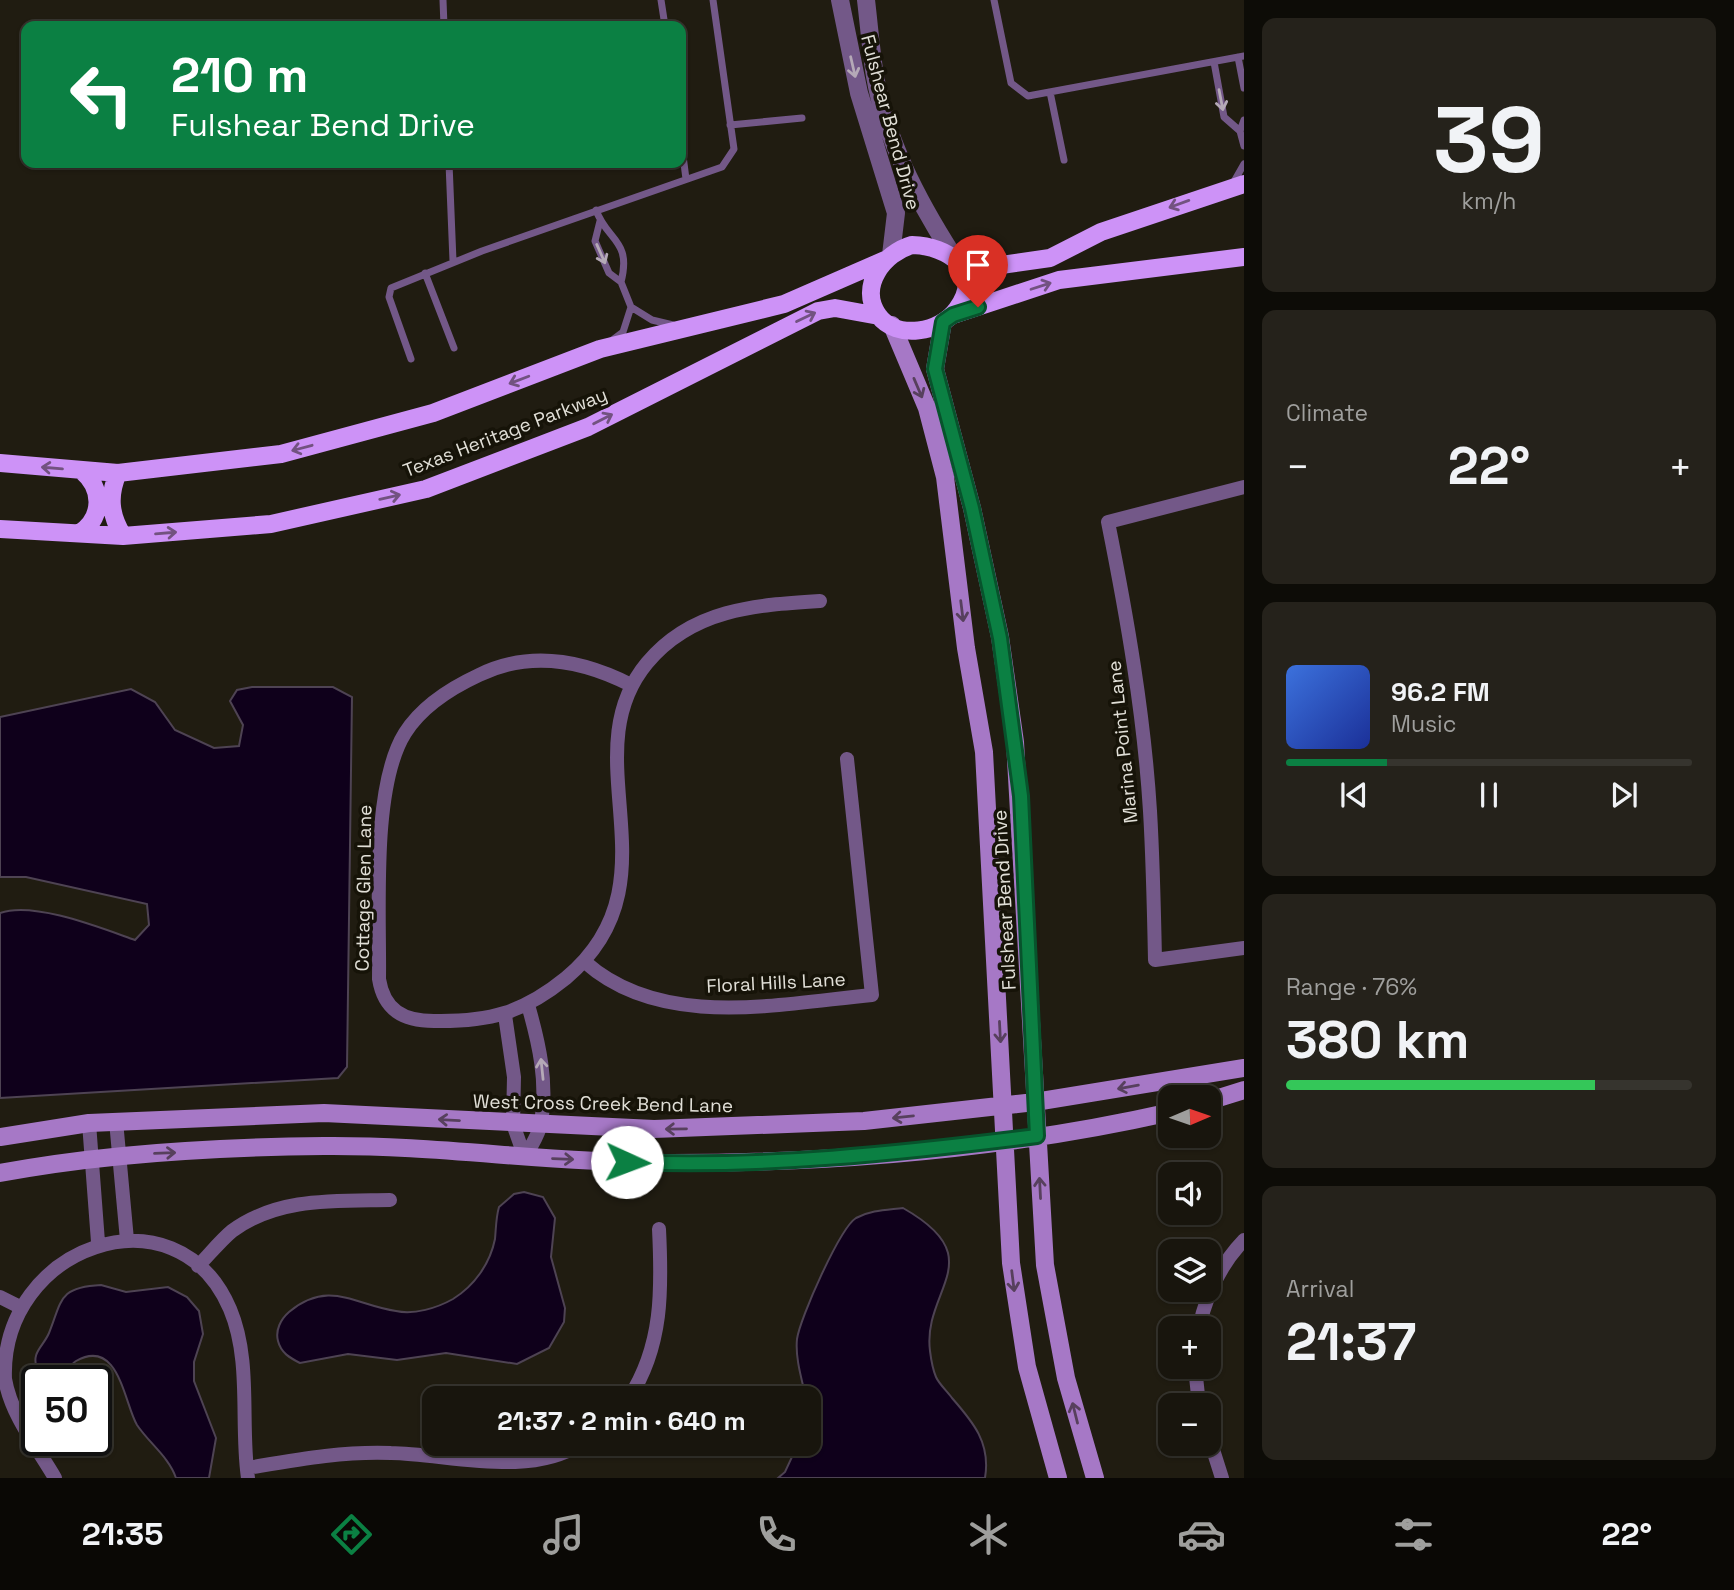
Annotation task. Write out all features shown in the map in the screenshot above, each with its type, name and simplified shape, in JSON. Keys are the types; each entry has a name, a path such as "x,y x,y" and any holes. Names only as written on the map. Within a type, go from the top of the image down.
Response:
{"main road":[{"path":"0,463 118,473 281,454 433,413 600,349 681,327 784,304 912,245 987,267 1050,258 1101,232 1238,186"},
{"path":"888,257 874,281 872,294 886,321 912,331 1059,280 1244,257"},
{"path":"948,319 965,291 964,272 955,257"},
{"name":"Texas Heritage Parkway","path":"0,529 123,536 271,524 426,489 588,427 818,311 835,308 886,321"},
{"name":"Fulshear Bend Drive","path":"948,319 935,369 972,508 1000,638 1016,746 1037,1136 1050,1298 1075,1415 1094,1478"},
{"name":"Fulshear Bend Drive","path":"886,321 927,408 944,477 984,752 1008,1224 1016,1301 1027,1367 1058,1478"},
{"path":"80,533 90,524 98,505 96,489 82,471"},
{"path":"118,473 111,503 114,520 123,536"},
{"path":"984,752 1016,746"},
{"name":"West Cross Creek Bend Lane","path":"0,1137 116,1121 324,1113 654,1129 757,1127 864,1121 1003,1106 1244,1068"},
{"path":"1222,1097 1244,1090"},
{"path":"0,1173 119,1155 326,1146 652,1163 762,1162 866,1156 1004,1140 1158,1114"}],"street":[{"name":"Fulshear Bend Drive","path":"840,0 859,93 896,213 888,257"},
{"name":"Fulshear Bend Drive","path":"866,0 875,77 893,141 915,193 955,257"},
{"name":"Marina Point Lane","path":"1244,487 1108,522 1127,620 1140,713 1150,811 1155,960 1244,948"},
{"path":"525,1158 513,1124 514,1077 505,1015 528,1005 585,961 613,916 622,883 624,848 617,742 621,712 631,685 647,662 668,642 696,622 729,610 820,601"},
{"name":"Cottage Glen Lane","path":"505,1015 459,1022 419,1021 400,1016 388,1007 382,995 379,979 382,806 389,769 405,733 426,709 456,686 489,670 517,662 548,659 602,670 631,685"},
{"name":"Floral Hills Lane","path":"585,961 606,980 660,1002 694,1006 768,1005 872,995 847,760"},
{"path":"525,1158 541,1125 543,1081 539,1043 528,1005"},
{"path":"116,1121 127,1240"},
{"path":"89,1123 98,1242"},
{"path":"198,1266 232,1231 283,1207 327,1201 390,1200"},
{"path":"637,1386 654,1347 660,1316 659,1229"},
{"path":"55,1478 16,1412 5,1379 4,1350 16,1305 38,1277 57,1262 98,1242 127,1240 157,1245 179,1253 198,1266 224,1298 237,1333 248,1473 344,1453 392,1452 422,1455"},
{"path":"1202,1316 1224,1264 1244,1240"},
{"path":"0,1297 16,1305"},
{"path":"428,1456 483,1462 515,1462 543,1456"},
{"path":"1215,1456 1222,1478"}],"lane":[{"path":"443,0 444,21"},
{"path":"661,0 664,21"},
{"path":"411,359 389,297 391,288 453,261 722,167 734,149 713,0"},
{"path":"994,0 1011,83 1028,96 1241,57 1244,88"},
{"path":"1214,62 1224,117 1240,131 1244,146"},
{"path":"1050,92 1063,160"},
{"path":"730,125 802,118"},
{"path":"1240,131 1244,120"},
{"path":"1238,186 1244,164"},
{"path":"449,168 453,261"},
{"path":"685,168 686,179"},
{"path":"596,210 600,221 615,234 626,263 621,282"},
{"path":"600,221 595,241 609,273 621,282 631,307 652,320 681,327"},
{"path":"425,273 454,348"},
{"path":"600,349 623,332 631,307"}],"shaded area":[{"path":"252,687 333,687 352,697 347,1067 338,1078 0,1098 0,913 31,910 49,913 135,940 149,925 147,904 26,877 0,877 0,717 131,689 155,702 175,730 214,748 239,746 243,725 230,701 237,690"},
{"path":"524,1192 543,1197 555,1218 551,1257 565,1308 564,1322 549,1348 517,1364 446,1353 397,1360 348,1354 300,1363 281,1349 277,1333 283,1318 303,1302 317,1297 342,1297 381,1308 410,1312 440,1305 461,1294 474,1281 489,1257 495,1239 499,1207 514,1194"},
{"path":"903,1208 930,1226 944,1243 949,1259 947,1275 930,1329 931,1357 937,1380 979,1434 985,1454 985,1478 778,1478 785,1472 792,1456 821,1456 821,1386 803,1386 797,1339 805,1313 840,1238 856,1218 873,1212"},
{"path":"101,1285 126,1292 168,1287 187,1297 199,1311 203,1334 194,1362 194,1381 216,1438 209,1478 176,1478 169,1463 137,1425 118,1376 112,1365 102,1358 90,1356 72,1365 36,1365 37,1354 49,1333 60,1304 69,1293 87,1286"}],"route":[{"path":"627,1162 762,1162 866,1156 1037,1136 1021,796 1015,742 1000,638 972,508 935,369 943,322 953,315 978,307"}]}
